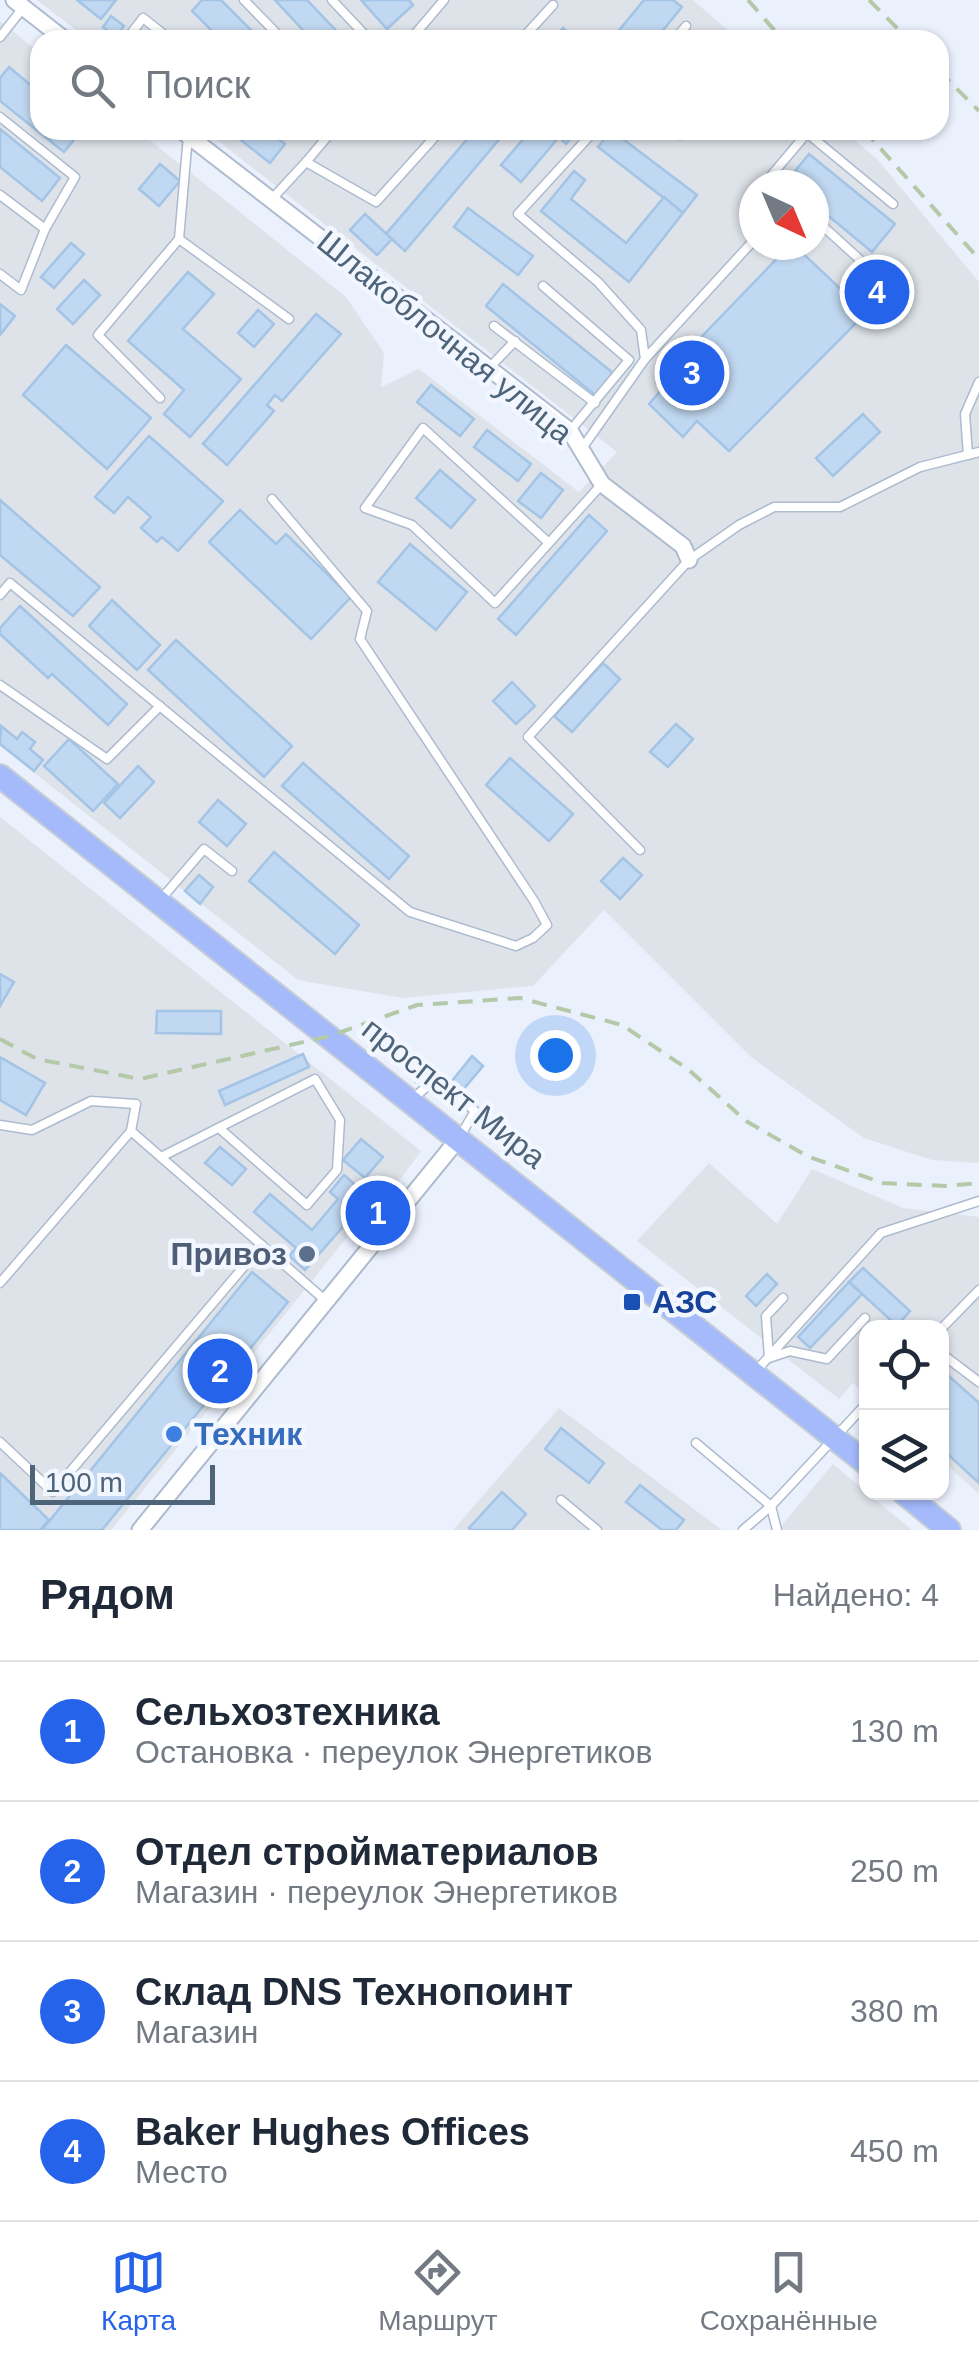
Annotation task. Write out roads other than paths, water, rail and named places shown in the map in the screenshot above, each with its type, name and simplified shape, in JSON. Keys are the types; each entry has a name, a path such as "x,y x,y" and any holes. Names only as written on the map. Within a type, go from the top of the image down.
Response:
{"main road":[{"name":"проспект Мира","path":"0,776 459,1138 762,1365 859,1457"},
{"path":"913,1500 949,1530"}],"street":[{"path":"18,4 52,30"},
{"name":"Шлакоблочная улица","path":"194,140 570,431 602,484 683,546 689,560"},
{"path":"140,1530 459,1138"}],"lane":[{"path":"244,0 273,30"},
{"path":"332,0 360,30"},
{"path":"418,30 444,0"},
{"path":"0,38 18,4"},
{"path":"530,30 552,4"},
{"path":"134,30 143,18 158,30"},
{"path":"683,30 686,26"},
{"path":"0,117 75,176 45,229 21,290 0,274"},
{"path":"160,398 98,335 179,239 185,140"},
{"path":"271,200 325,140"},
{"path":"306,162 376,202 431,140"},
{"path":"586,140 518,214 598,282 641,330 644,360"},
{"path":"775,170 799,140"},
{"path":"815,140 894,204"},
{"path":"0,195 45,229"},
{"path":"829,232 869,268"},
{"path":"179,239 289,319"},
{"path":"582,448 644,360 739,256"},
{"path":"542,286 628,360 570,431"},
{"path":"494,326 595,403"},
{"path":"489,368 514,342"},
{"path":"968,455 965,414 979,382"},
{"path":"549,543 423,428 365,508 412,525 496,602 549,543 602,484"},
{"path":"640,850 528,737 689,560 739,524 774,507 840,507 920,467 979,452"},
{"path":"0,595 10,582 410,912 516,946 533,938 547,925 534,901 360,639 367,611 272,499"},
{"path":"0,685 107,758 160,706"},
{"path":"159,901 204,849 232,871"},
{"path":"411,1100 437,1078 476,1111 459,1138"},
{"path":"161,1157 219,1128 316,1080 340,1120 337,1170 308,1205 219,1128"},
{"path":"0,1125 32,1130 91,1101 136,1104 131,1131 0,1283"},
{"path":"131,1131 326,1302"},
{"path":"762,1365 881,1233 979,1200"},
{"path":"0,1442 52,1492 262,1245"},
{"path":"949,1321 979,1290"},
{"path":"762,1365 766,1316 783,1298"},
{"path":"762,1365 790,1351 827,1359 865,1318"},
{"path":"949,1359 979,1382"},
{"path":"743,1530 861,1410"},
{"path":"696,1443 770,1506 777,1530"},
{"path":"561,1500 598,1530"}],"railway":[{"path":"748,0 774,30"},
{"path":"869,0 899,30"},
{"path":"949,81 979,111"},
{"path":"873,140 979,259"},
{"path":"0,1039 37,1059 140,1079 330,1036 417,1005 520,998 622,1025 689,1070 746,1121 807,1156 883,1183 979,1183"}],"place":[{"name":"Baker Hughes Offices","path":"877,292"},
{"name":"Склад DNS Технопоинт","path":"692,373"},
{"name":"Сельхозтехника","path":"378,1213"},
{"name":"Привоз","path":"307,1254"},
{"name":"АЗС","path":"632,1302"},
{"name":"Отдел стройматериалов","path":"220,1371"},
{"name":"Техник","path":"174,1434"}]}
